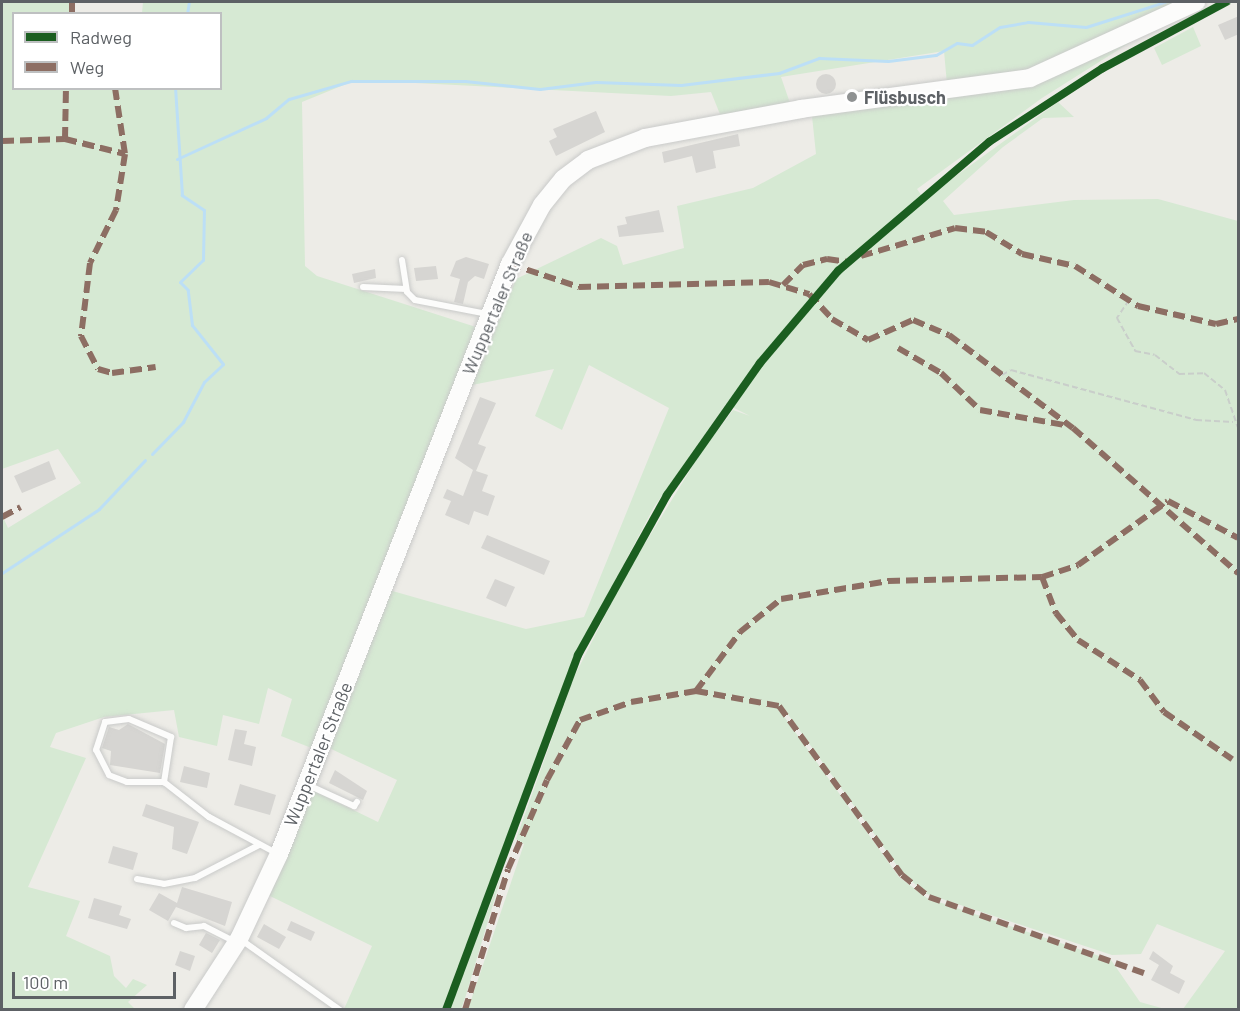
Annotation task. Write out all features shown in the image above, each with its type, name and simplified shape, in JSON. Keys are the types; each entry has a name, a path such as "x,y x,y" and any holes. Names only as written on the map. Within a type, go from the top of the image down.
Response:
{"main road":[{"name":"Wuppertaler Straße","path":"193,1010 238,940 279,854 490,315 542,205 563,179 620,144 811,108 1030,78 1196,2"}],"lane":[{"path":"402,260 406,289 415,300 434,306 490,315"},
{"path":"363,287 406,289"},
{"path":"164,782 171,737 129,719 105,722 96,750 109,775 127,782 164,782 209,818 259,846 279,854"},
{"path":"306,784 354,806 357,802"},
{"path":"137,879 164,884 195,878 259,846"},
{"path":"174,923 186,928 204,926 238,940 340,1010"}],"path":[{"path":"1129,300 1117,318 1135,351 1155,355 1179,374 1204,373 1225,390 1233,422 1239,427"},
{"path":"1002,375 1011,370 1196,420 1233,422"}],"green space":[{"path":"2,2 70,2 70,12 12,12 12,90 222,90 222,12 142,12 143,2 1194,2 1042,98 917,189 924,199 1058,102 1074,117 1043,118 1003,147 943,201 954,215 1074,200 1158,199 1238,221 1238,1009 1183,1009 1225,951 1157,924 1141,954 1112,955 927,894 903,874 782,706 778,708 899,877 927,898 1111,960 1140,1002 1165,1009 468,1009 524,844 516,839 574,677 625,576 700,454 733,410 750,416 726,404 654,507 573,660 442,1009 344,1009 372,946 268,895 310,789 378,822 397,780 327,747 389,590 526,629 584,617 669,408 589,365 562,430 535,416 554,369 472,385 516,279 601,238 617,246 623,265 684,248 677,206 753,188 816,154 812,116 948,96 944,51 781,77 791,106 722,119 711,92 671,96 356,80 302,102 305,266 317,276 479,328 314,749 281,736 292,699 268,688 259,724 223,715 217,746 179,737 174,710 104,717 56,733 50,747 86,758 28,887 80,901 66,936 110,956 114,976 126,988 133,979 147,985 128,1002 135,1009 2,1009 2,515 8,528 81,483 58,449 2,469"},
{"path":"1193,27 1201,46 1162,65 1154,48"},
{"path":"502,874 461,1009 449,1009"}],"building":[{"path":"1239,16 1239,34 1225,40 1218,25"},
{"path":"822,74 830,74 836,80 836,88 830,94 822,94 816,88 816,80"},
{"path":"596,111 605,132 556,156 549,141 557,137 553,129"},
{"path":"738,134 740,146 713,151 716,168 696,173 692,156 664,163 662,152"},
{"path":"659,210 664,232 619,237 617,226 627,224 625,217"},
{"path":"466,257 489,264 484,279 475,276 468,282 463,304 454,302 460,279 450,276 456,261"},
{"path":"436,266 438,279 416,281 414,268"},
{"path":"375,269 376,278 354,283 352,274"},
{"path":"480,397 496,403 478,444 486,447 476,471 488,475 482,491 495,496 488,516 474,511 469,525 445,515 451,501 443,498 447,489 463,496 473,470 455,458"},
{"path":"49,461 56,479 22,493 14,476"},
{"path":"487,535 550,561 544,575 481,548"},
{"path":"495,579 515,587 506,607 486,598"},
{"path":"128,724 165,744 160,773 110,765 111,751 102,748 109,727 119,730"},
{"path":"235,729 247,731 244,744 256,747 252,766 228,760"},
{"path":"184,766 210,773 207,788 180,782"},
{"path":"335,770 367,791 363,800 329,783"},
{"path":"240,784 276,795 270,815 234,805"},
{"path":"146,804 199,822 187,854 172,849 174,827 142,816"},
{"path":"113,846 138,853 133,870 108,863"},
{"path":"182,887 232,902 225,926 176,907 168,921 149,910 159,893 177,903"},
{"path":"94,898 122,906 119,915 131,919 127,929 88,918"},
{"path":"291,921 315,932 311,941 287,930"},
{"path":"264,924 286,937 279,949 257,937"},
{"path":"206,933 220,940 212,953 199,945"},
{"path":"180,951 195,956 190,971 175,965"},
{"path":"1153,951 1173,966 1170,973 1185,981 1179,994 1151,980 1159,965 1149,959"}],"waterway":[{"path":"187,12 189,2"},
{"path":"177,159 266,118 289,99 351,81 465,81 540,89 596,82 681,85 779,73 819,58 888,61 936,55 957,43 972,45 1000,27 1028,22 1086,27 1165,2"},
{"path":"152,454 183,422 204,382 223,364 192,325 188,290 180,282 203,260 204,210 182,195 175,90"},
{"path":"2,573 99,509 145,460"}],"marked path":[{"path":"72,2 72,12"},
{"path":"65,139 66,90"},
{"path":"115,90 125,154 116,210 90,263 81,336 98,369 112,373 156,367"},
{"path":"2,141 65,139 125,154"},
{"path":"861,256 955,228 986,232 1022,254 1075,266 1138,306 1216,324 1238,319"},
{"path":"783,285 803,265 827,259 848,262"},
{"path":"510,264 579,287 769,282 809,294 832,319 868,340 913,320 949,335 1073,428 1238,573"},
{"path":"898,348 941,373 980,410 1064,425"},
{"path":"696,691 740,632 781,599 888,581 1042,577 1078,565 1168,501 1238,538"},
{"path":"2,517 21,507"},
{"path":"1042,577 1056,613 1078,640 1140,680 1164,712 1232,759"},
{"path":"465,1010 508,869 547,780 580,720 631,702 696,691 779,706 902,875 929,897 1144,973"}],"cycle path":[{"path":"446,1010 578,655 667,495 760,363 838,271 989,142 1103,68 1226,2"}],"place":[{"name":"Flüsbusch","path":"852,97"}]}
